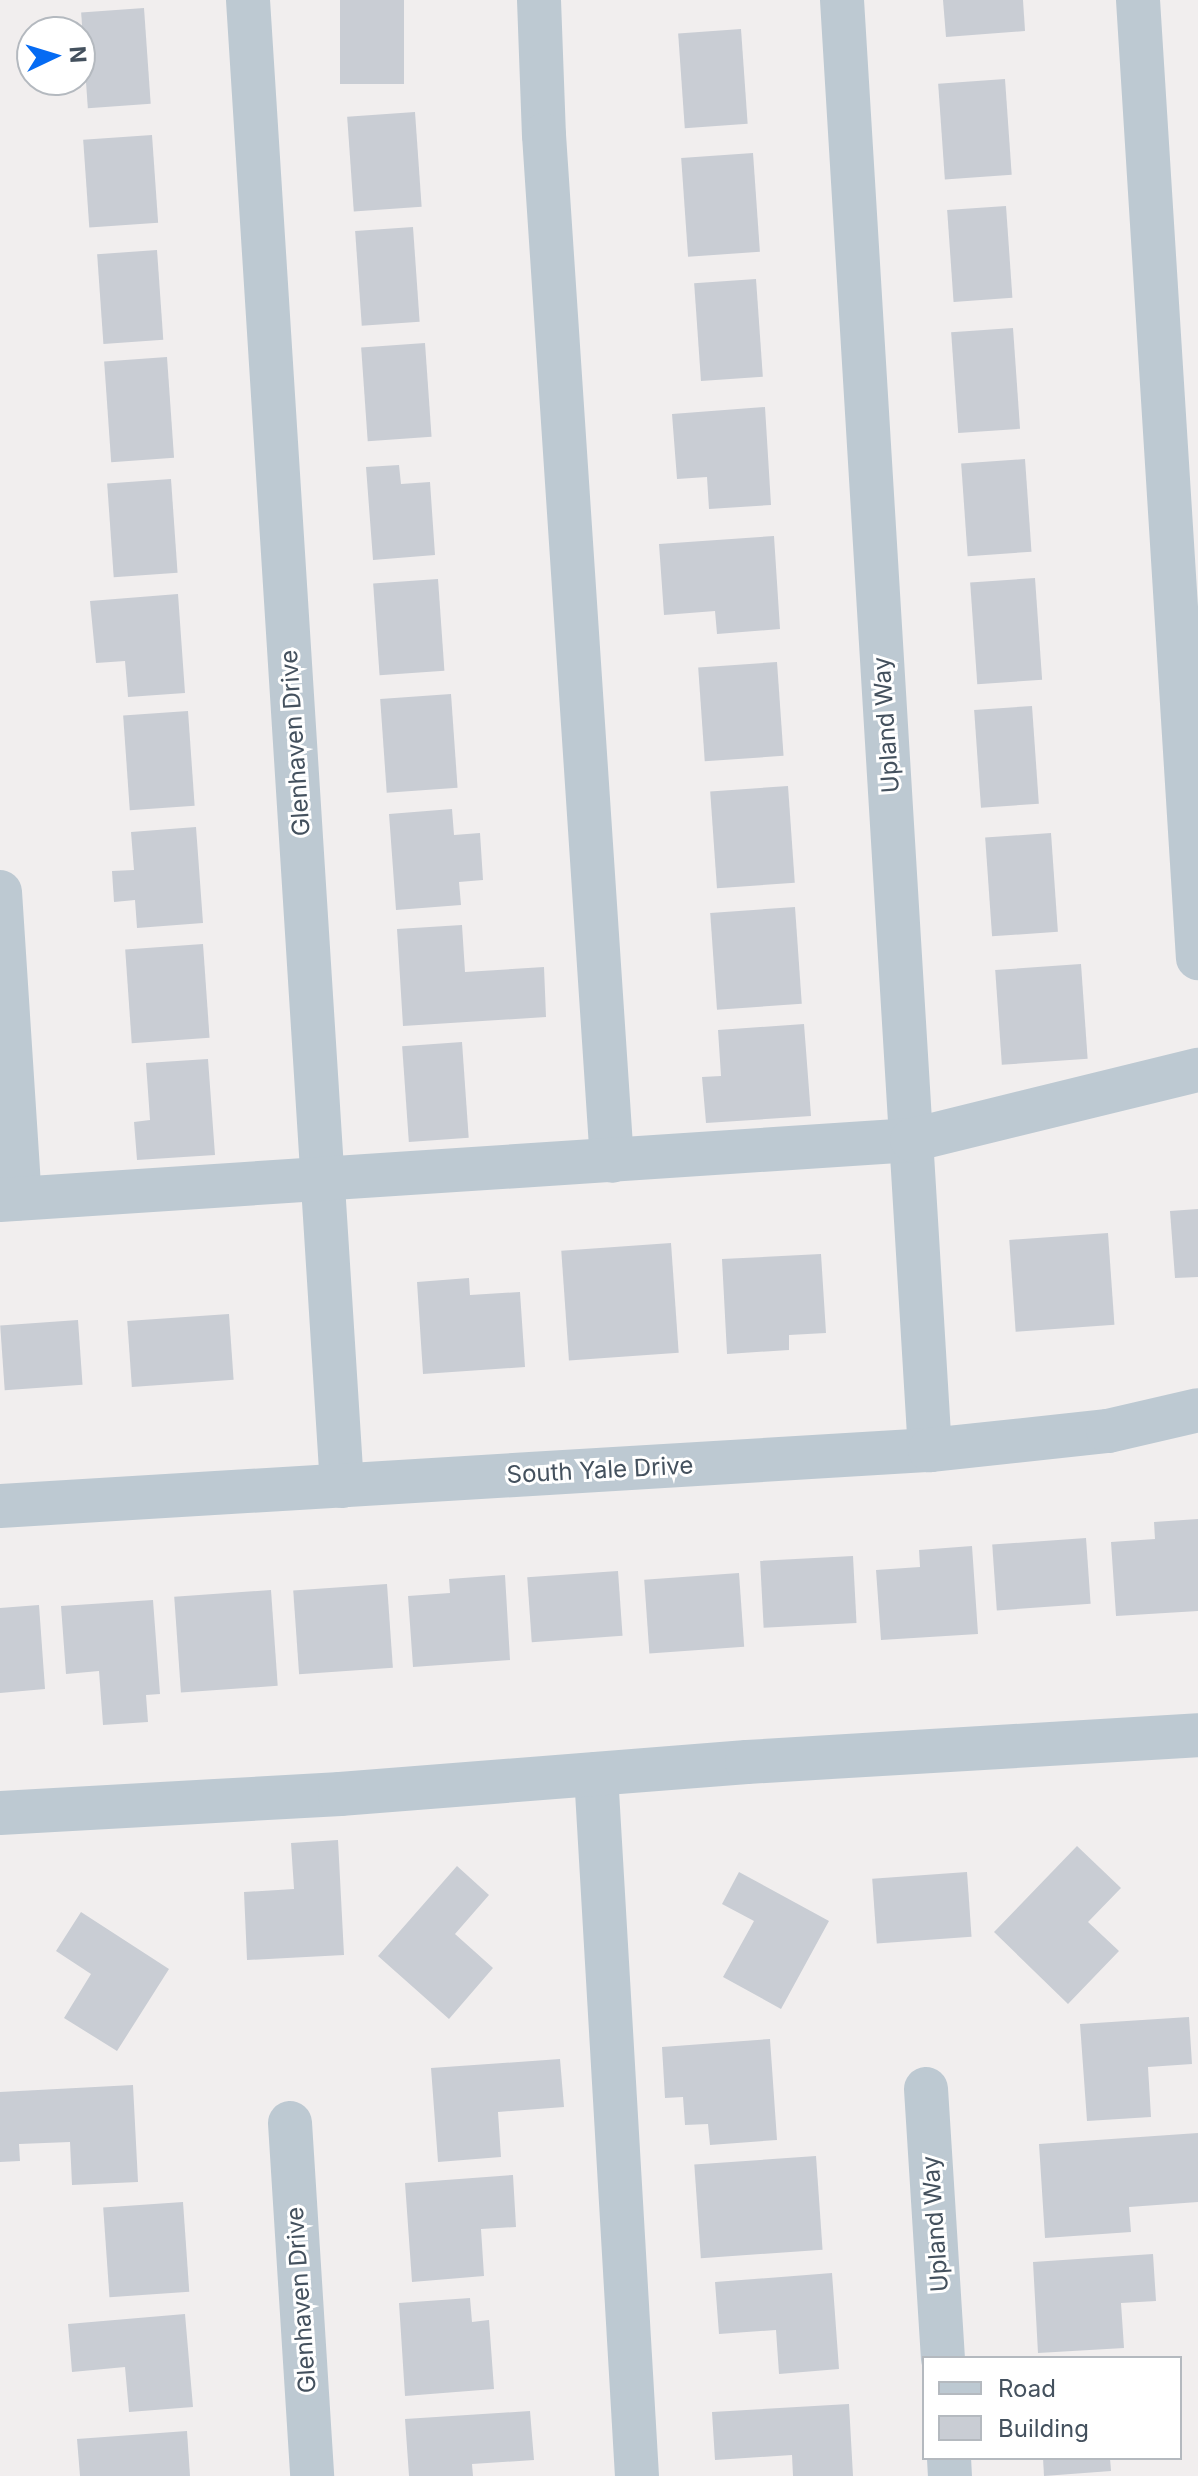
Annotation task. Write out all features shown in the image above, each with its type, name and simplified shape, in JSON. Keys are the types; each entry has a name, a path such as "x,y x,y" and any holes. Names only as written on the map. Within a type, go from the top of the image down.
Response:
{"street":[{"name":"Glenhaven Drive","path":"248,0 342,1486"},
{"path":"539,0 544,135 612,1161"},
{"name":"Upland Way","path":"842,0 930,1450"},
{"path":"1138,0 1198,958"},
{"path":"0,892 10,1199 322,1181 912,1140 1198,1070"},
{"name":"South Yale Drive","path":"0,1506 930,1450 1108,1431 1198,1410"},
{"path":"0,1813 340,1794 1198,1735"},
{"path":"596,1774 637,2476"},
{"name":"Upland Way","path":"926,2089 943,2356"},
{"name":"Glenhaven Drive","path":"290,2123 312,2476"}],"building":[{"path":"340,0 404,0 404,84 340,84"},
{"path":"943,0 1023,0 1025,31 946,37"},
{"path":"144,8 151,104 88,108 87,96 96,96 96,16 81,16 81,12"},
{"path":"741,29 748,124 685,128 678,33"},
{"path":"1005,79 1012,175 945,179 938,84"},
{"path":"415,112 422,207 354,212 347,117"},
{"path":"152,135 158,223 89,228 83,140"},
{"path":"753,153 760,252 688,257 681,158"},
{"path":"1006,206 1012,298 954,302 947,210"},
{"path":"413,227 420,322 362,326 355,231"},
{"path":"157,250 163,340 103,344 97,254"},
{"path":"756,279 763,377 701,381 694,283"},
{"path":"1013,328 1020,429 958,433 951,332"},
{"path":"425,343 432,437 368,441 361,347"},
{"path":"167,357 174,458 111,462 104,361"},
{"path":"765,407 771,505 709,509 707,477 677,479 672,414"},
{"path":"1025,459 1031,552 968,556 961,463"},
{"path":"399,465 401,484 430,482 435,555 373,560 366,467"},
{"path":"171,479 178,573 114,577 107,483"},
{"path":"774,536 780,629 717,634 715,611 664,615 659,544"},
{"path":"1035,578 1042,680 977,684 970,583"},
{"path":"438,579 444,671 380,675 373,584"},
{"path":"178,594 185,693 128,697 125,661 96,663 90,601"},
{"path":"777,662 784,756 705,761 698,668"},
{"path":"451,694 458,788 387,793 380,699"},
{"path":"1032,706 1039,804 981,808 974,710"},
{"path":"188,711 195,806 130,810 123,716"},
{"path":"788,786 795,883 717,888 710,791"},
{"path":"452,809 454,835 480,833 483,880 459,882 461,905 396,910 389,814"},
{"path":"196,827 203,923 137,928 135,900 114,902 112,871 134,870 131,832"},
{"path":"1051,833 1058,932 992,936 985,838"},
{"path":"795,907 802,1004 717,1010 710,913"},
{"path":"462,925 465,972 544,967 546,1017 403,1026 397,929"},
{"path":"203,944 210,1038 132,1043 125,949"},
{"path":"1081,964 1088,1059 1002,1065 995,970"},
{"path":"804,1024 811,1116 706,1123 702,1077 721,1076 718,1030"},
{"path":"462,1042 469,1138 409,1142 402,1046"},
{"path":"208,1059 215,1155 137,1160 134,1122 150,1120 146,1063"},
{"path":"1198,1209 1198,1277 1175,1278 1170,1211"},
{"path":"1108,1233 1114,1325 1016,1332 1009,1240"},
{"path":"671,1243 679,1353 569,1360 561,1251"},
{"path":"821,1254 826,1333 789,1335 789,1350 727,1354 722,1259"},
{"path":"469,1278 470,1295 520,1292 525,1367 423,1374 417,1282"},
{"path":"229,1314 234,1380 132,1387 127,1321"},
{"path":"78,1320 83,1385 5,1390 0,1325"},
{"path":"1198,1519 1198,1611 1116,1616 1111,1542 1155,1539 1154,1522"},
{"path":"1086,1538 1091,1604 997,1610 992,1545"},
{"path":"972,1546 978,1634 881,1640 876,1570 920,1567 919,1550"},
{"path":"853,1556 857,1623 764,1628 760,1561"},
{"path":"618,1571 623,1636 532,1642 527,1577"},
{"path":"739,1573 744,1647 649,1653 644,1580"},
{"path":"505,1575 510,1660 413,1667 408,1596 450,1593 449,1579"},
{"path":"387,1584 393,1668 299,1674 293,1591"},
{"path":"271,1590 278,1686 181,1693 174,1597"},
{"path":"153,1600 160,1694 146,1695 148,1722 103,1725 99,1671 66,1674 61,1606"},
{"path":"39,1605 45,1689 0,1693 0,1608"},
{"path":"338,1840 344,1955 247,1960 244,1892 294,1889 291,1843"},
{"path":"1077,1846 1121,1888 1088,1922 1119,1951 1068,2004 994,1932"},
{"path":"457,1866 489,1895 455,1934 493,1968 449,2019 378,1956"},
{"path":"739,1872 829,1921 781,2009 723,1977 754,1921 722,1904"},
{"path":"967,1872 972,1937 877,1943 872,1879"},
{"path":"81,1912 169,1969 117,2051 64,2018 91,1974 56,1951"},
{"path":"1189,2017 1192,2064 1148,2067 1151,2117 1087,2121 1080,2024"},
{"path":"770,2039 777,2140 710,2145 708,2124 685,2125 683,2097 665,2098 662,2047"},
{"path":"560,2059 564,2107 498,2112 501,2157 438,2162 431,2068"},
{"path":"133,2085 138,2182 72,2185 70,2142 19,2144 20,2161 0,2162 0,2092"},
{"path":"1198,2133 1198,2202 1129,2207 1131,2232 1045,2238 1039,2144"},
{"path":"816,2156 823,2250 701,2258 694,2165"},
{"path":"513,2175 516,2227 481,2229 484,2276 412,2282 405,2183"},
{"path":"183,2202 189,2292 109,2297 103,2208"},
{"path":"1153,2254 1156,2301 1121,2303 1124,2348 1038,2353 1033,2262"},
{"path":"832,2273 839,2369 779,2374 776,2330 719,2334 715,2282"},
{"path":"470,2298 472,2322 489,2320 494,2389 405,2396 399,2303"},
{"path":"185,2314 193,2407 129,2412 125,2367 72,2372 68,2324"},
{"path":"849,2404 853,2476 793,2476 792,2455 715,2460 712,2412"},
{"path":"530,2411 534,2460 472,2464 473,2476 409,2476 405,2419"},
{"path":"187,2431 190,2476 80,2476 77,2439"},
{"path":"1043,2460 1110,2460 1111,2471 1044,2476"}]}
